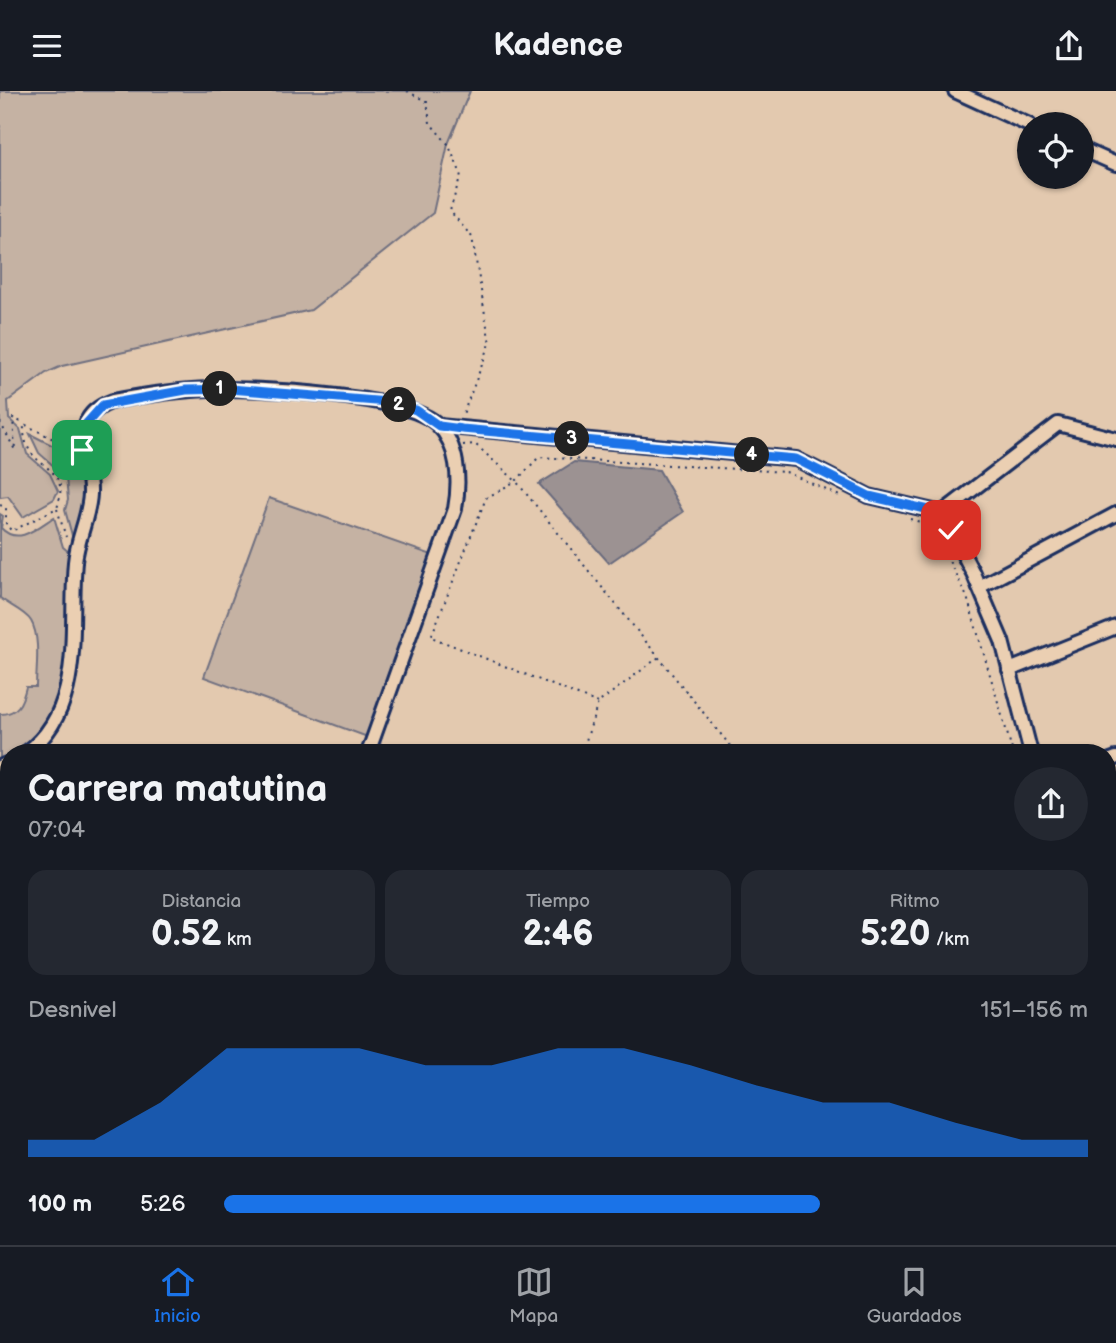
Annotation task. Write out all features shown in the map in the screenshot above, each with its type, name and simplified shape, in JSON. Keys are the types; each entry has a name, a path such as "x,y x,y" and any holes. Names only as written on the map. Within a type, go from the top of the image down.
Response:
{"street":[{"path":"955,91 1017,119"},
{"path":"1094,155 1116,165"},
{"path":"35,744 51,728 66,691 78,547 90,497 86,424 103,405 186,390 230,389 379,401 416,410 439,426 452,447 457,474 455,509 371,744"},
{"path":"942,513 1058,424 1116,439"},
{"path":"439,426 796,459 869,496 942,513"},
{"path":"942,513 1002,641 1029,744"},
{"path":"979,587 1116,514"},
{"path":"1009,670 1116,627"}],"path":[{"path":"407,91 427,102 430,123 448,144 461,174 450,211 472,237 490,344 463,411 462,429"},
{"path":"0,422 15,450 11,422 13,418 87,453"},
{"path":"24,424 28,451 34,460 54,473 61,483 57,508 67,542 78,547"},
{"path":"452,447 475,444 516,481 729,744"},
{"path":"598,703 431,638 486,498 516,481 538,457 672,463 786,472 848,500"},
{"path":"0,505 6,508 6,525 12,531 57,508"},
{"path":"907,518 931,525 967,597 1010,744"},
{"path":"585,744 598,703 660,657"}],"shaded area":[{"path":"0,91 470,91 448,144 433,213 311,310 62,366 46,373 8,401 9,419 20,429 27,454 50,474 58,491 54,499 23,517 8,496 0,497"},
{"path":"30,434 83,461 86,494 73,539 65,510 68,500 66,477 39,453"},
{"path":"574,462 659,470 683,512 609,563 539,484"},
{"path":"269,498 438,557 373,739 204,677"},
{"path":"0,514 3,516 1,528 14,535 28,533 54,517 63,547 70,553 65,682 59,704 47,727 31,744 0,744 0,714 15,710 26,687 36,687 37,654 36,636 31,621 0,598"}],"route":[{"path":"82,450 87,453 85,435 89,418 103,405 126,398 186,390 230,389 371,400 416,410 439,426 796,459 869,496 942,513 951,530"}]}
